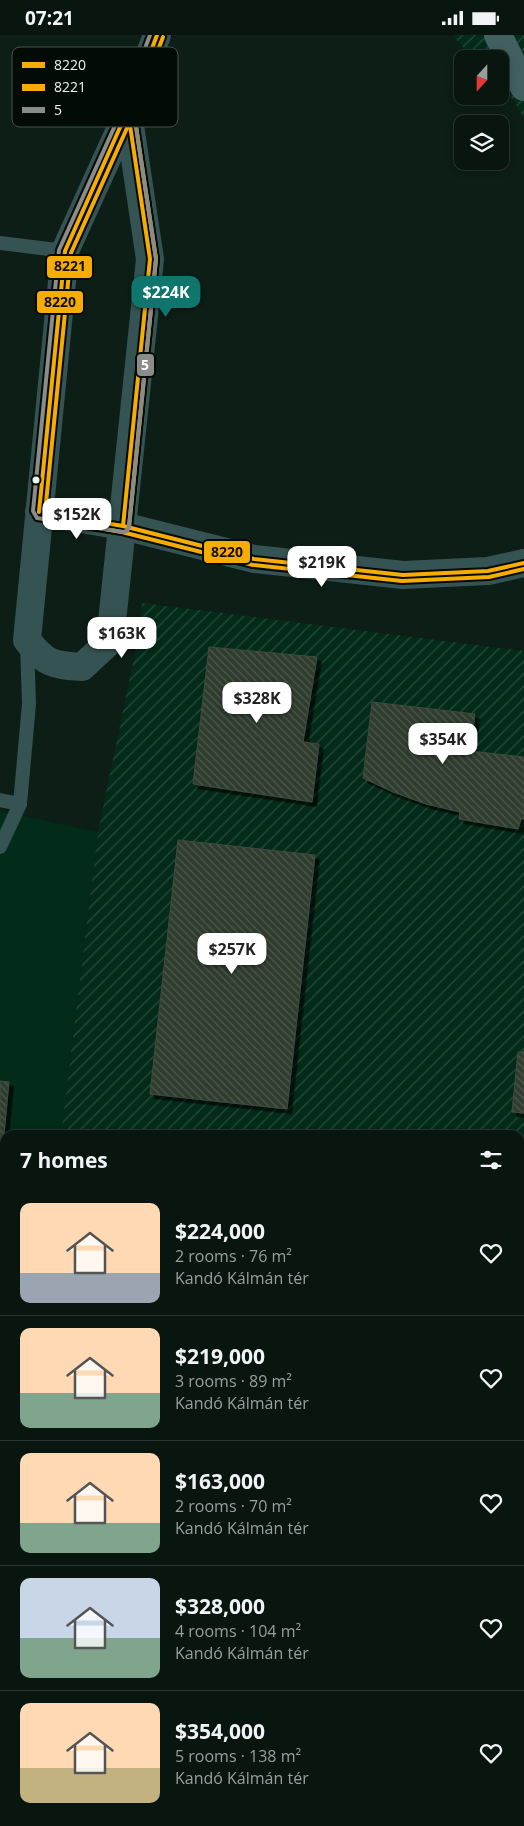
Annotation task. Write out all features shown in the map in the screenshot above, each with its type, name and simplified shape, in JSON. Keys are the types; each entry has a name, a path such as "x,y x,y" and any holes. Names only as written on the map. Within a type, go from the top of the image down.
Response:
{"street":[{"path":"152,47 157,35"},
{"path":"502,39 524,87"},
{"path":"121,127 65,251 27,640 40,657 58,665 82,667 110,641 150,259 130,127"},
{"path":"39,512 122,526 254,559 403,575 488,571 524,563"}],"lane":[{"path":"0,243 65,251"},
{"path":"0,847 20,804 29,704 27,640"},
{"path":"0,800 20,804"}],"shaded area":[{"path":"452,35 524,35 524,119 509,96 509,50 466,50"},
{"path":"142,603 524,651 524,1130 62,1130 98,832 137,644"},
{"path":"0,811 98,832 62,1130 0,1130"}],"building":[{"path":"209,647 317,657 303,742 319,744 312,802 193,784"},
{"path":"372,702 475,714 470,751 524,757 524,819 521,819 518,829 459,819 460,812 426,804 363,778"},
{"path":"178,840 315,855 287,1109 150,1094"},
{"path":"518,1052 524,1052 524,1113 512,1112"},
{"path":"0,1081 9,1082 4,1130 0,1130"}],"transit line":[{"name":"5","path":"146,47 150,35"},
{"name":"8220","path":"152,47 157,35"},
{"name":"8221","path":"159,47 163,37"},
{"name":"5","path":"114,127 59,250 33,511 37,518 123,532 127,531 129,527 156,259 136,127"},
{"name":"8220","path":"39,512 65,251 120,127"},
{"name":"8221","path":"45,513 71,253 127,127"},
{"name":"8220","path":"123,526 150,259 130,127"},
{"name":"8221","path":"129,527 156,259 136,127"},
{"name":"8220","path":"81,519 123,526 254,559 403,575 488,571 524,563"},
{"name":"8221","path":"80,525 122,532 253,565 402,581 489,577 524,569"}]}
